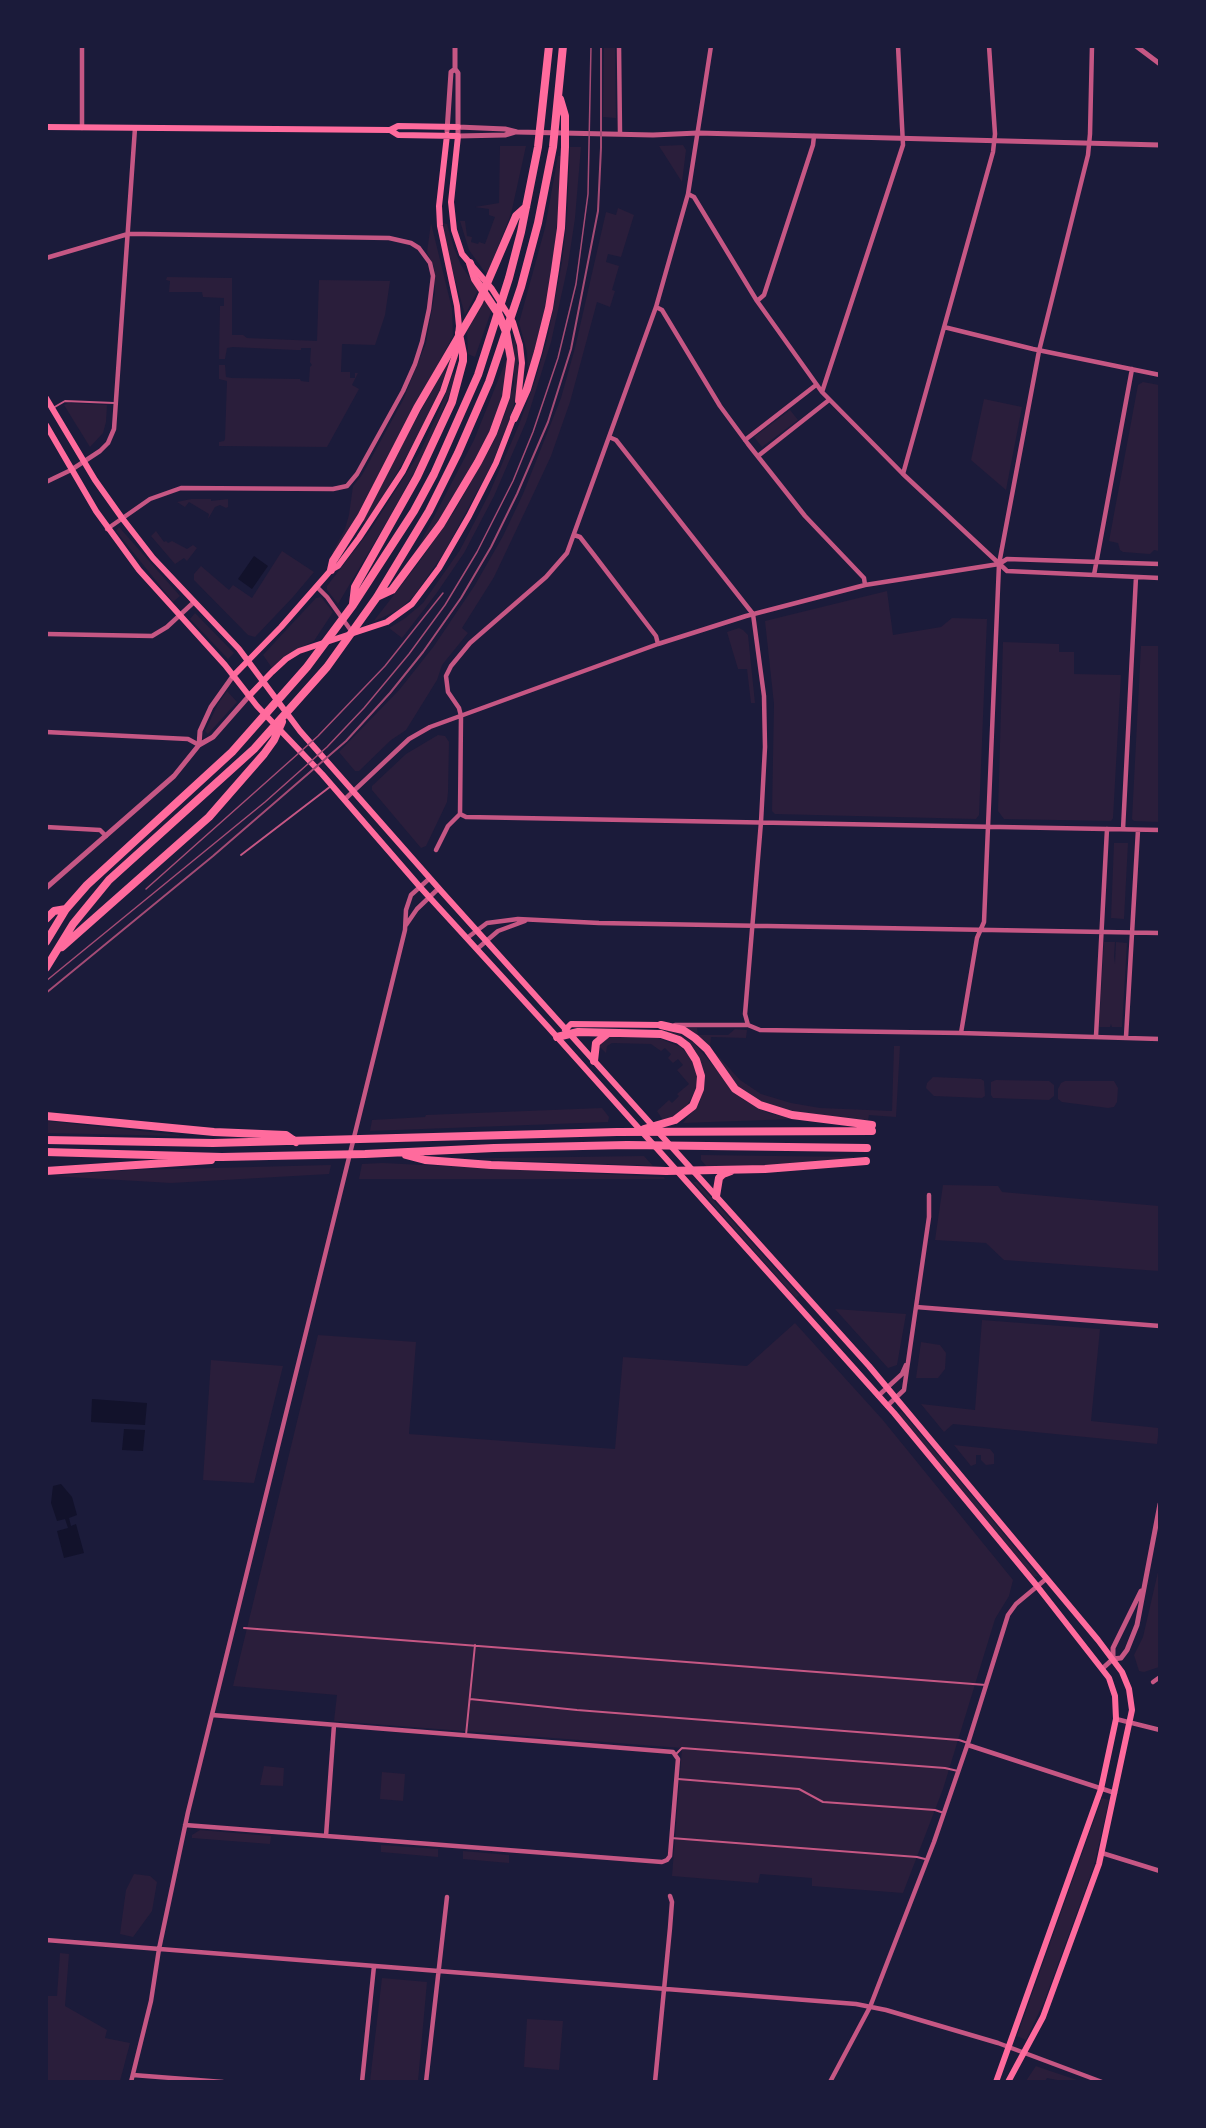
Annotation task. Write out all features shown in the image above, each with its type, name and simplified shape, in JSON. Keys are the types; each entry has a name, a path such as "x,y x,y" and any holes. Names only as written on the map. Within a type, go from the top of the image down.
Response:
{"highway":[{"path":"358,590 414,511 450,439 477,375 509,278 526,207 543,116 549,46"},
{"path":"514,418 529,382 549,308 561,228 565,147 559,96 563,46"},
{"path":"46,968 73,924 109,880 254,749 327,667 376,599 429,511 458,453 489,382 521,287 538,223 561,116"},
{"path":"331,570 333,561 361,518 417,408 479,302 516,216 526,207"},
{"path":"376,599 392,590 441,524 493,433 506,397 511,359 506,332 499,315 475,279 470,263"},
{"path":"46,942 66,909 94,878 232,752 306,667 353,605 358,590 417,477 452,402 463,361 459,334"},
{"path":"46,960 209,817 264,754 274,740 286,714"},
{"path":"46,919 54,911 66,909"},
{"path":"46,1140 296,1142 617,1132 872,1128 792,1115 760,1105 735,1089 707,1049 695,1038 683,1030 661,1025"},
{"path":"557,1037 568,1031 661,1034 679,1040 687,1046 700,1070 700,1089 693,1106 675,1120 632,1132"},
{"path":"594,1061 596,1043 609,1033"},
{"path":"46,1116 182,1130 286,1135 296,1142"},
{"path":"46,1152 222,1157 627,1145 867,1148"},
{"path":"395,1153 426,1160 592,1170 735,1170 866,1161"},
{"path":"46,1171 206,1162 222,1157"},
{"path":"716,1196 719,1178 735,1170"}],"main road":[{"path":"46,127 390,130 398,126 458,127"},
{"path":"249,696 286,659 299,651 354,634 396,617 420,595 470,516 496,464 514,418 522,376 522,354 518,335 504,307 457,244 451,215 458,136 398,135 390,130"},
{"path":"233,676 331,570 338,566 364,531 414,451 443,391 456,352 459,334 457,306 441,239 439,216 447,135"},
{"path":"46,398 84,462 122,518 153,558 248,660 306,738 896,1398 1113,1659 1129,1689 1132,1710 1102,1853 1055,1987 1008,2082"},
{"path":"46,425 107,529 139,570 249,696 322,774 420,887 525,1001 887,1406 1103,1668 1115,1696 1116,1719 1101,1789 996,2082"},
{"path":"525,1001 534,993"},
{"path":"568,1031 571,1024 661,1025"},
{"path":"675,1170 684,1161"}],"street":[{"path":"82,46 82,128"},
{"path":"455,46 455,69 458,73 458,136 505,135 517,132"},
{"path":"619,46 620,133"},
{"path":"436,850 448,826 460,814 461,716 459,708 446,687 446,676 451,666 481,631 555,569 567,554 656,307 688,194 711,46"},
{"path":"822,392 883,209 904,138 898,46"},
{"path":"903,474 995,141 989,46"},
{"path":"961,1033 977,938 984,922 999,564 1040,351 1090,143 1092,46"},
{"path":"1136,46 1160,63"},
{"path":"447,135 451,72 455,69"},
{"path":"458,127 505,129 517,132 814,136 1160,145"},
{"path":"46,482 71,470 100,451 108,443 114,429 135,128"},
{"path":"757,301 764,295 814,136"},
{"path":"688,194 694,197 757,301 816,385 903,474 1007,571 1160,578"},
{"path":"46,258 128,234 389,238 411,243 426,255 430,263 432,283 422,342 415,364 403,391 357,474 347,486 333,489 181,488 150,499 107,529"},
{"path":"656,307 662,310 689,356 745,440 808,519 864,578 865,585"},
{"path":"944,327 1040,351 1160,375"},
{"path":"1094,575 1132,369"},
{"path":"745,440 816,385"},
{"path":"758,456 829,400"},
{"path":"609,437 616,440 753,614 764,707 765,756 746,1014 748,1025"},
{"path":"574,535 580,537 594,555 656,636 658,644"},
{"path":"344,800 409,739 430,727 658,644 753,614 865,585 999,564 1007,559 1160,564"},
{"path":"1123,829 1136,577"},
{"path":"317,587 354,634"},
{"path":"46,634 152,636 167,627 194,602"},
{"path":"199,745 200,731 211,707 233,676"},
{"path":"46,888 174,776 199,745 213,737 249,696"},
{"path":"46,732 188,739 199,745"},
{"path":"460,814 466,817 1160,830"},
{"path":"46,827 100,830 106,836"},
{"path":"1096,1036 1107,829"},
{"path":"1126,1037 1138,830"},
{"path":"131,2082 152,2001 159,1949 185,1825 406,925 405,915 411,895 430,878"},
{"path":"406,925 417,909 439,888"},
{"path":"467,938 487,923 518,920 1160,933"},
{"path":"477,949 501,930 525,921"},
{"path":"661,1025 748,1025 760,1030 1096,1036 1160,1040"},
{"path":"887,1406 904,1390 929,1217 929,1195"},
{"path":"916,1307 1160,1326"},
{"path":"877,1396 902,1374 908,1363"},
{"path":"1103,1668 1113,1659 1121,1658 1132,1638 1138,1619 1160,1504"},
{"path":"830,2082 870,2007 927,1860 968,1744 1008,1615 1016,1604 1046,1579"},
{"path":"1113,1659 1113,1648 1143,1587"},
{"path":"1153,1682 1160,1677"},
{"path":"185,1825 662,1862 670,1856 678,1759 676,1754 670,1751 212,1715"},
{"path":"1116,1719 1160,1730"},
{"path":"326,1836 334,1725"},
{"path":"968,1744 1115,1793"},
{"path":"1102,1853 1160,1871"},
{"path":"655,2082 671,1918 670,1896"},
{"path":"426,2082 447,1897"},
{"path":"46,1940 664,1988 870,2007 1009,2047 1102,2082"},
{"path":"362,2082 374,1966"},
{"path":"133,2075 223,2082"}],"lane":[{"path":"52,408 65,400 117,403"},
{"path":"241,855 332,786"},
{"path":"244,1628 986,1685"},
{"path":"466,1735 475,1645"},
{"path":"470,1698 577,1710 959,1740 968,1744"},
{"path":"676,1754 682,1748 945,1768 959,1771"},
{"path":"676,1779 799,1789 823,1802 935,1810 944,1813"},
{"path":"671,1838 919,1857 927,1860"}],"shaded area":[{"path":"604,47 615,47 616,118 603,117"},
{"path":"683,145 686,150 682,182 659,146"},
{"path":"500,146 526,146 511,214 487,275 469,250 460,221 465,221 467,236 472,237 471,242 485,244 495,217 489,215 489,209 475,207 499,203"},
{"path":"570,147 581,147 575,218 568,265 551,342 526,422 494,496 464,553 402,638 389,628 423,603 460,550 489,494 535,381 548,336 562,262 567,217"},
{"path":"558,156 562,156 555,247 544,312 528,376 527,352 519,323 545,228"},
{"path":"618,208 634,215 621,257 608,254 606,262 619,266 612,290 615,291 610,307 597,302 570,402 551,456 530,501 494,577 462,628 468,633 442,665 437,680 406,730 391,740 359,771 355,771 339,752 400,689 434,646 475,585 503,536 523,494 561,398 575,348 606,212 616,215"},
{"path":"431,223 452,309 453,336 354,522 334,554 332,553 345,529 349,515 353,486 362,475 403,400 426,343 435,292 434,267 427,252"},
{"path":"443,223 447,224 461,265 478,290 465,315 447,251"},
{"path":"167,277 232,278 232,335 243,335 247,338 317,341 319,280 390,281 385,315 375,345 342,344 341,372 350,372 350,378 355,378 355,373 358,373 352,385 359,389 327,447 219,446 219,442 225,439 227,381 219,379 219,365 225,365 226,377 300,379 309,382 312,365 310,362 311,348 296,350 233,347 227,348 225,359 219,359 220,306 224,306 224,298 203,297 202,292 169,292 170,281 166,280"},
{"path":"485,299 492,309 475,357 468,354 467,331"},
{"path":"515,336 520,369 517,394 510,419 492,464 444,553 414,596 400,609 373,622 454,512 494,441 514,384 513,342"},
{"path":"507,358 504,391 484,443 447,508 415,553 474,440"},
{"path":"450,359 439,392 415,442 366,523 363,521"},
{"path":"453,374 455,375 450,393 423,456 338,604 327,590 327,586 371,529 420,452"},
{"path":"1143,382 1159,385 1159,551 1154,550 1150,554 1123,552 1118,543 1109,541 1138,385"},
{"path":"984,399 1022,407 1006,490 971,460"},
{"path":"68,403 107,405 103,433 90,447 64,405"},
{"path":"790,410 798,420 762,447 754,437"},
{"path":"211,499 211,501 228,499 228,507 220,505 215,507 208,519 209,514 189,502 185,507 177,502"},
{"path":"119,527 180,596 173,602 116,531"},
{"path":"156,531 164,542 172,541 187,549 193,545 197,548 187,561 184,558 175,564 151,536"},
{"path":"282,551 314,572 255,637 248,635 194,580 194,574 201,566 229,590 233,585 252,598"},
{"path":"254,556 268,566 252,589 238,579"},
{"path":"887,591 893,635 941,627 952,618 987,619 979,815 976,819 775,814 772,811 774,704 765,621"},
{"path":"321,597 333,612 314,641 296,650 272,668 263,655 316,598"},
{"path":"195,613 234,653 228,659 190,619"},
{"path":"739,628 748,635 755,703 751,703 747,669 738,669 727,632"},
{"path":"1003,642 1059,644 1059,652 1074,652 1074,674 1121,675 1111,821 1004,819 998,811"},
{"path":"1141,646 1159,646 1159,822 1132,819"},
{"path":"227,691 237,702 208,734 205,731"},
{"path":"438,735 445,736 449,742 447,802 426,846 421,848 372,790 372,786 406,754"},
{"path":"1114,843 1128,843 1124,919 1111,918"},
{"path":"1104,942 1115,942 1115,964 1116,942 1127,943 1122,1027 1112,1027 1111,1024 1110,1027 1099,1027"},
{"path":"697,1028 698,1035 728,1035 735,1029 747,1030 746,1038 711,1037 710,1047 740,1080 761,1094 791,1103 820,1108 892,1111 894,1046 900,1046 896,1117 869,1115 868,1120 845,1119 774,1108 740,1091 687,1030"},
{"path":"666,1030 679,1034 694,1043 742,1099 768,1113 794,1119 683,1123 700,1102 705,1081 703,1068 694,1049"},
{"path":"610,1037 658,1038 681,1047 690,1057 696,1069 697,1078 697,1087 687,1106 672,1118 663,1120 657,1111 669,1100 672,1103 679,1096 677,1094 689,1084 677,1070 683,1065 678,1059 673,1063 668,1058 671,1054 665,1048 661,1051 651,1044 612,1043 607,1046 606,1053 598,1045"},
{"path":"933,1077 981,1079 984,1081 985,1096 982,1098 934,1096 926,1088 927,1083"},
{"path":"996,1080 1049,1081 1054,1085 1054,1096 1049,1100 993,1098 991,1082"},
{"path":"1065,1081 1114,1081 1118,1088 1117,1102 1114,1107 1108,1108 1062,1102 1058,1099 1058,1089"},
{"path":"602,1108 609,1117 608,1122 370,1131 372,1120 425,1117 426,1115"},
{"path":"47,1121 179,1135 179,1136 47,1133"},
{"path":"701,1155 853,1158 794,1165 707,1167 701,1160"},
{"path":"644,1156 653,1166 469,1159 496,1158"},
{"path":"383,1163 664,1177 665,1179 359,1179 362,1164"},
{"path":"331,1165 329,1174 171,1183 52,1176 133,1170"},
{"path":"693,1182 697,1182 799,1295 796,1298"},
{"path":"943,1185 998,1186 1002,1192 1159,1206 1159,1271 1004,1260 986,1243 935,1240"},
{"path":"835,1309 906,1314 897,1365 888,1368"},
{"path":"982,1320 1100,1329 1091,1421 1159,1428 1157,1444 953,1424 944,1432 921,1404 975,1410"},
{"path":"795,1323 882,1419 1013,1580 1009,1596 995,1619 943,1789 903,1893 812,1886 812,1878 760,1874 758,1883 672,1876 682,1748 334,1721 337,1695 233,1686 318,1335 416,1342 409,1434 615,1449 623,1357 747,1366"},
{"path":"921,1342 940,1345 946,1353 945,1369 938,1378 916,1378"},
{"path":"211,1360 283,1366 254,1483 203,1480"},
{"path":"92,1399 147,1403 145,1425 91,1422"},
{"path":"901,1411 1038,1576 1034,1577 899,1414"},
{"path":"124,1429 145,1430 143,1451 122,1450"},
{"path":"954,1445 990,1449 994,1454 994,1464 986,1465 981,1460 981,1455 976,1455 976,1464 971,1466"},
{"path":"61,1484 72,1497 77,1515 69,1518 71,1526 76,1524 84,1553 64,1558 57,1531 68,1528 65,1519 57,1521 51,1503 53,1486"},
{"path":"1158,1572 1160,1572 1159,1667 1144,1672 1139,1671 1134,1655 1143,1637"},
{"path":"264,1766 284,1768 283,1786 260,1785"},
{"path":"382,1772 405,1774 403,1801 380,1799"},
{"path":"1102,1798 1109,1800 1094,1866 1044,2002 1026,2040 1017,2036"},
{"path":"200,1830 271,1836 270,1844 192,1838 192,1835"},
{"path":"381,1845 438,1849 438,1857 381,1852"},
{"path":"463,1851 509,1855 509,1863 463,1859"},
{"path":"134,1874 150,1876 157,1882 152,1911 133,1937 120,1934 126,1890"},
{"path":"60,1953 69,1954 65,2006 107,2030 105,2038 130,2043 120,2081 47,2081 47,1996 57,1996"},
{"path":"382,1978 427,1982 418,2081 370,2081"},
{"path":"527,2019 563,2021 559,2070 524,2067"},
{"path":"1036,2066 1080,2081 1047,2078 1045,2081 1026,2081"}],"tram line":[{"path":"46,981 265,802 327,747 364,708 409,654 445,605 477,552 513,481 533,432 558,358 576,284 588,194 591,46"},
{"path":"146,889 318,736 385,666 443,593"}],"railway":[{"path":"46,993 213,856 346,741 390,693 423,652 461,598 491,547 548,422 571,349 598,211 601,148 601,46"}]}
